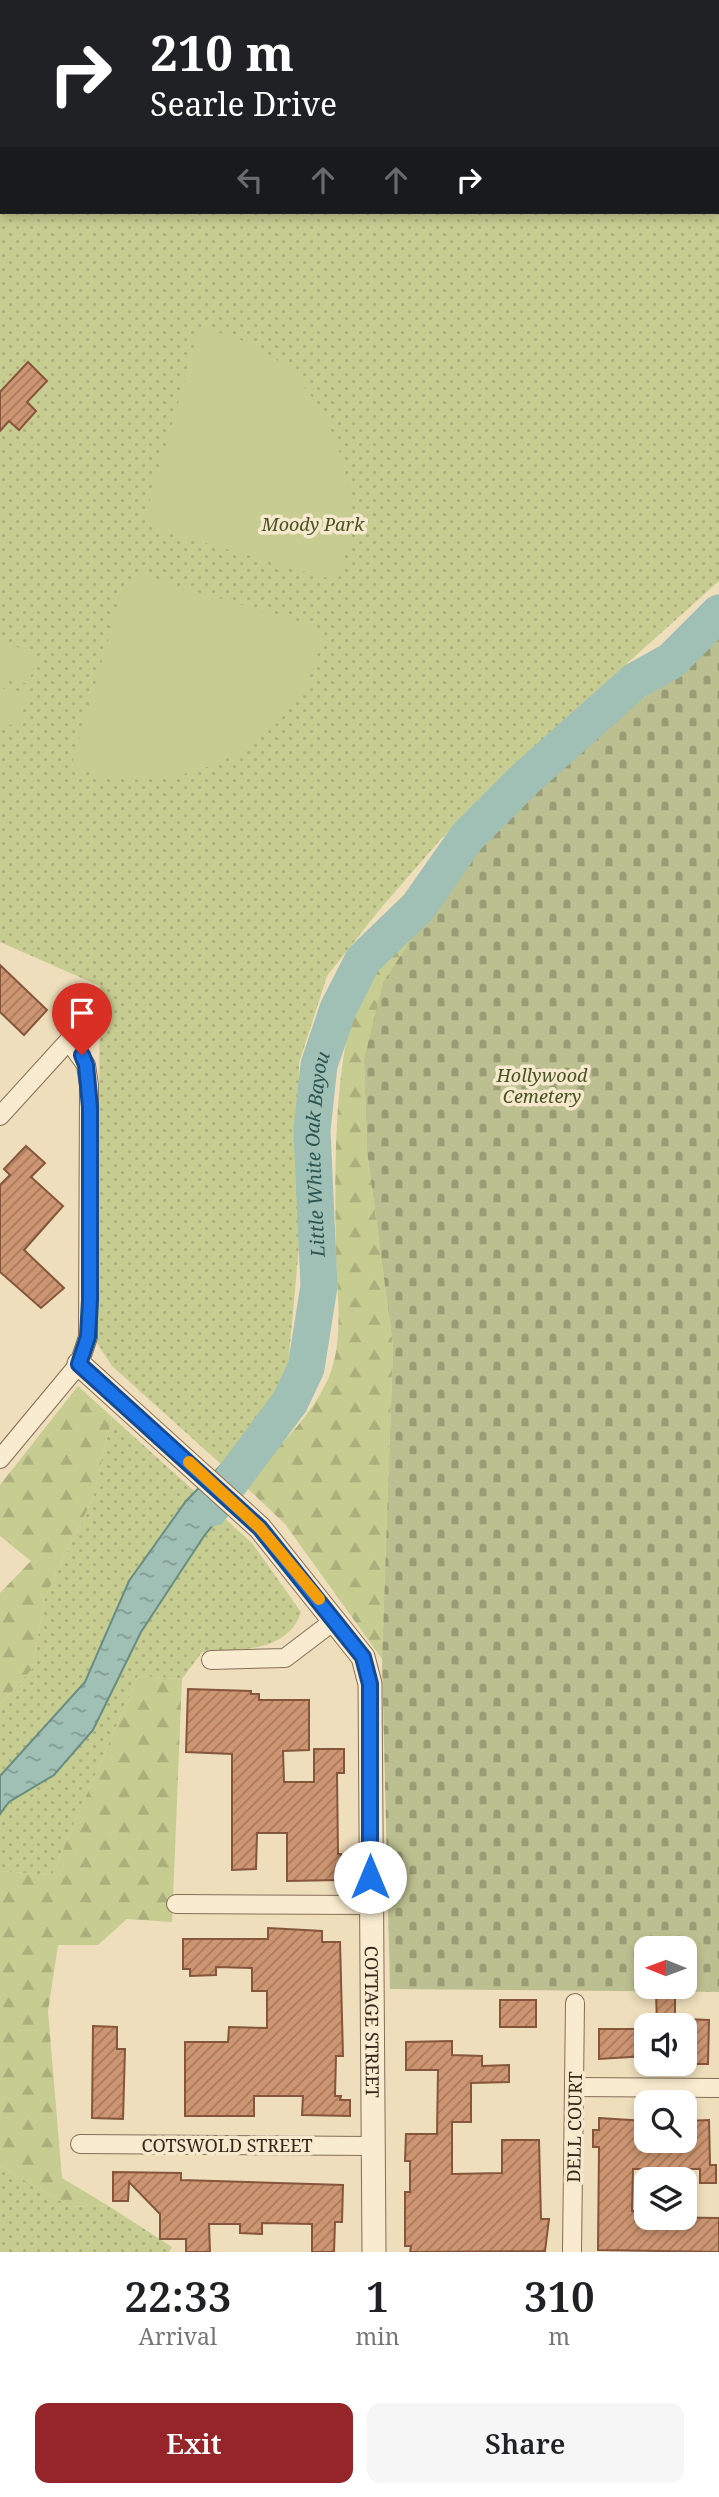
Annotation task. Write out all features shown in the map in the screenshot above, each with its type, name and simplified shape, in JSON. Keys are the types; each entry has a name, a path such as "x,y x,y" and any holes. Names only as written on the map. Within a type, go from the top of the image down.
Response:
{"street":[{"path":"0,1116 92,1015"},
{"path":"0,1459 79,1364 88,1337 91,1129 86,1065 69,1041"},
{"name":"COTTAGE STREET","path":"79,1364 237,1505 335,1620 363,1657 370,1674 374,2252"},
{"path":"211,1660 285,1658 335,1620"},
{"path":"176,1904 370,1905"},
{"name":"DELL COURT","path":"572,2252 575,2003"},
{"path":"574,2087 719,2088"},
{"name":"COTSWOLD STREET","path":"80,2144 374,2146"}],"green space":[{"name":"Moody Park","path":"0,214 719,214 719,581 517,762 441,839 380,909 327,976 299,1063 299,1246 287,1378 222,1465 112,1366 97,1343 100,986 0,942"},
{"path":"200,327 251,344 275,358 313,398 327,422 346,474 350,502 350,529 338,581 154,528 146,514"},
{"path":"140,575 326,630 310,675 293,705 254,743 205,768 178,775 151,779 117,778 71,767 125,583"},
{"name":"Hollywood Cemetery","path":"719,634 719,1992 697,1992 697,1936 634,1936 634,1991 390,1989 382,1659 393,1346 367,1151 364,1059 383,983 427,915 476,848 596,735 685,666"},
{"path":"0,643 37,652 29,684 0,677"},
{"path":"0,688 27,695 19,727 0,722"},
{"path":"476,848 427,915 364,1059 367,1151 393,1346 382,1659 285,1524 245,1486 312,1407 334,1363 338,1333 337,1124 344,1055 359,998 369,978 396,939"},
{"path":"78,1386 112,1417 93,1498 45,1597 32,1669 0,1704 0,1593 31,1561 0,1536 0,1485"},
{"path":"112,1417 252,1543 301,1612 285,1636 273,1642 245,1649 202,1652 182,1679 138,1676 52,1875 0,1871 0,1704 32,1669 45,1597 93,1498"},
{"path":"138,1676 182,1679 172,1922 127,1919 98,1945 58,1945 48,2011 62,2178 107,2205 71,2207 0,2166 0,1871 52,1875"},
{"path":"0,2166 71,2207 107,2205 172,2247 169,2252 0,2252"}],"water":[{"path":"228,1458 251,1478 204,1536 141,1632 93,1730 54,1775 9,1802 0,1814 0,1776 85,1682 129,1581 186,1501"}],"building":[{"path":"28,362 47,381 27,402 36,411 19,430 9,421 0,431 0,392"},
{"path":"0,965 47,1010 24,1035 0,1012"},
{"path":"26,1146 45,1163 31,1177 63,1206 24,1250 64,1288 41,1308 0,1272 0,1185 10,1175 4,1169"},
{"path":"188,1689 251,1691 251,1694 259,1694 259,1700 309,1700 309,1750 283,1751 284,1782 314,1782 314,1749 344,1749 344,1773 337,1773 341,1880 287,1881 287,1833 257,1833 256,1869 232,1870 232,1754 186,1752"},
{"path":"268,1928 322,1931 322,1942 340,1942 343,2056 336,2056 335,2096 341,2096 340,2100 350,2100 350,2116 302,2115 303,2096 254,2096 254,2116 185,2116 185,2042 228,2042 229,2027 267,2028 267,1991 252,1991 252,1968 216,1967 216,1975 190,1976 190,1969 183,1969 183,1939 268,1939"},
{"path":"656,1999 675,1999 675,2013 657,2013"},
{"path":"500,2000 536,2000 536,2027 500,2027"},
{"path":"697,2020 709,2020 708,2064 697,2064"},
{"path":"93,2026 117,2027 117,2049 125,2049 123,2119 92,2118"},
{"path":"599,2029 634,2029 634,2057 599,2059"},
{"path":"452,2041 452,2055 482,2056 482,2066 509,2065 509,2082 471,2083 471,2122 452,2122 452,2174 502,2173 502,2140 539,2140 541,2219 549,2219 545,2251 410,2252 411,2246 405,2246 405,2192 410,2192 410,2161 405,2161 406,2134 437,2134 438,2070 406,2070 406,2042"},
{"path":"599,2118 634,2120 634,2153 697,2153 697,2120 709,2120 710,2165 716,2165 716,2183 700,2183 700,2169 697,2167 634,2167 632,2211 634,2230 697,2230 697,2218 719,2218 719,2252 598,2250 599,2147 593,2147 593,2130 599,2130"},
{"path":"113,2172 181,2173 181,2180 343,2185 342,2222 335,2222 334,2252 312,2252 312,2224 262,2223 262,2234 240,2233 240,2224 209,2224 210,2252 186,2252 186,2239 160,2239 160,2214 129,2182 128,2201 113,2201"}],"waterway":[{"name":"Little White Oak Bayou","path":"211,1508 290,1402 306,1368 319,1286 312,1130 319,1065 338,1009 363,960 418,907 467,837 525,779 635,681 671,661 719,613"}],"slow traffic":[{"path":"189,1462 260,1528 319,1599"}],"route":[{"path":"82,1055 89,1085 91,1129 90,1300 88,1337 79,1364 260,1528 282,1552 363,1657 370,1674 370,1877"}]}
